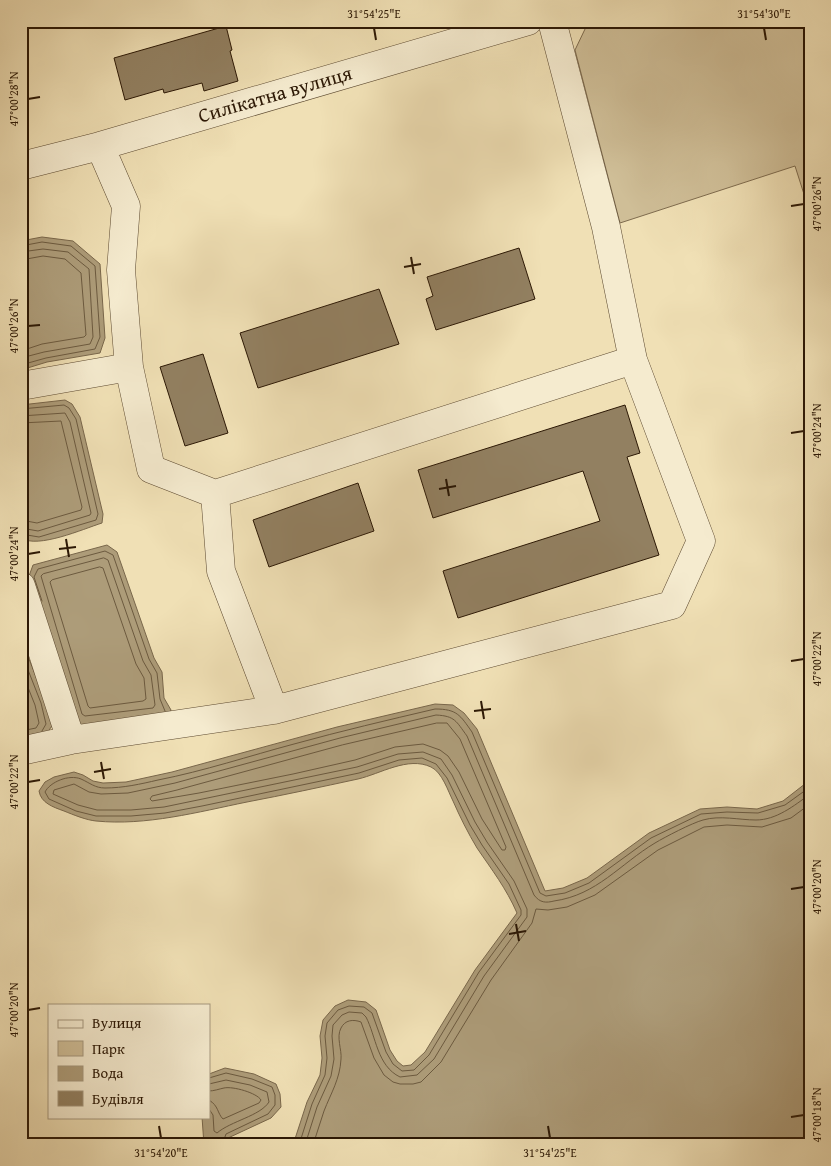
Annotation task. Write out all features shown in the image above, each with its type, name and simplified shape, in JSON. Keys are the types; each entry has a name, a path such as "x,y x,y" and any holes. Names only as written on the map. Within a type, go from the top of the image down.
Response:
{"street":[{"name":"Силікатна вулиця","path":"21,166 100,146 493,26 528,21"},
{"path":"21,751 71,740 274,710 672,605 701,540 633,360 606,227 552,21"},
{"path":"100,146 126,206 121,270 129,367 151,469 216,494 633,360"},
{"path":"21,386 129,367"},
{"path":"216,494 222,571 274,710"},
{"path":"21,586 71,740"}],"green space":[{"path":"608,21 810,21 810,213 795,166 620,223 575,50 586,27"}],"water":[{"path":"42,237 73,241 100,264 105,338 100,353 47,362 21,370 21,241"},
{"path":"65,400 72,404 80,417 103,514 102,523 49,540 29,541 21,538 21,405"},
{"path":"107,545 117,552 154,658 162,672 164,698 171,710 169,717 83,728 73,724 29,576 33,565"},
{"path":"21,639 46,702 52,726 43,738 21,742"},
{"path":"435,704 453,705 464,713 477,729 545,891 563,888 587,878 649,833 700,809 727,807 757,809 783,801 810,780 810,1145 293,1145 307,1102 320,1075 322,1058 320,1036 323,1020 335,1006 348,1000 366,1002 376,1010 390,1050 397,1061 403,1066 411,1065 425,1052 475,970 517,913 503,887 470,837 441,777 435,769 422,764 404,765 367,777 302,791 191,814 134,822 88,820 48,804 42,799 39,791 45,782 54,777 74,772 93,781 103,783 126,782 172,772 337,727"},
{"path":"225,1068 254,1074 276,1084 280,1094 281,1107 271,1118 228,1138 226,1145 204,1145 202,1118 210,1118 210,1074"}],"building":[{"path":"226,26 238,81 204,91 202,83 164,93 163,89 125,100 114,58"},
{"path":"519,248 535,299 436,330 426,299 433,296 427,277"},
{"path":"379,289 399,344 258,388 240,333"},
{"path":"203,354 228,433 185,446 160,367"},
{"path":"625,405 640,453 627,457 659,555 458,618 443,571 600,521 583,471 433,518 418,470"},
{"path":"358,483 374,531 269,567 253,520"}]}
